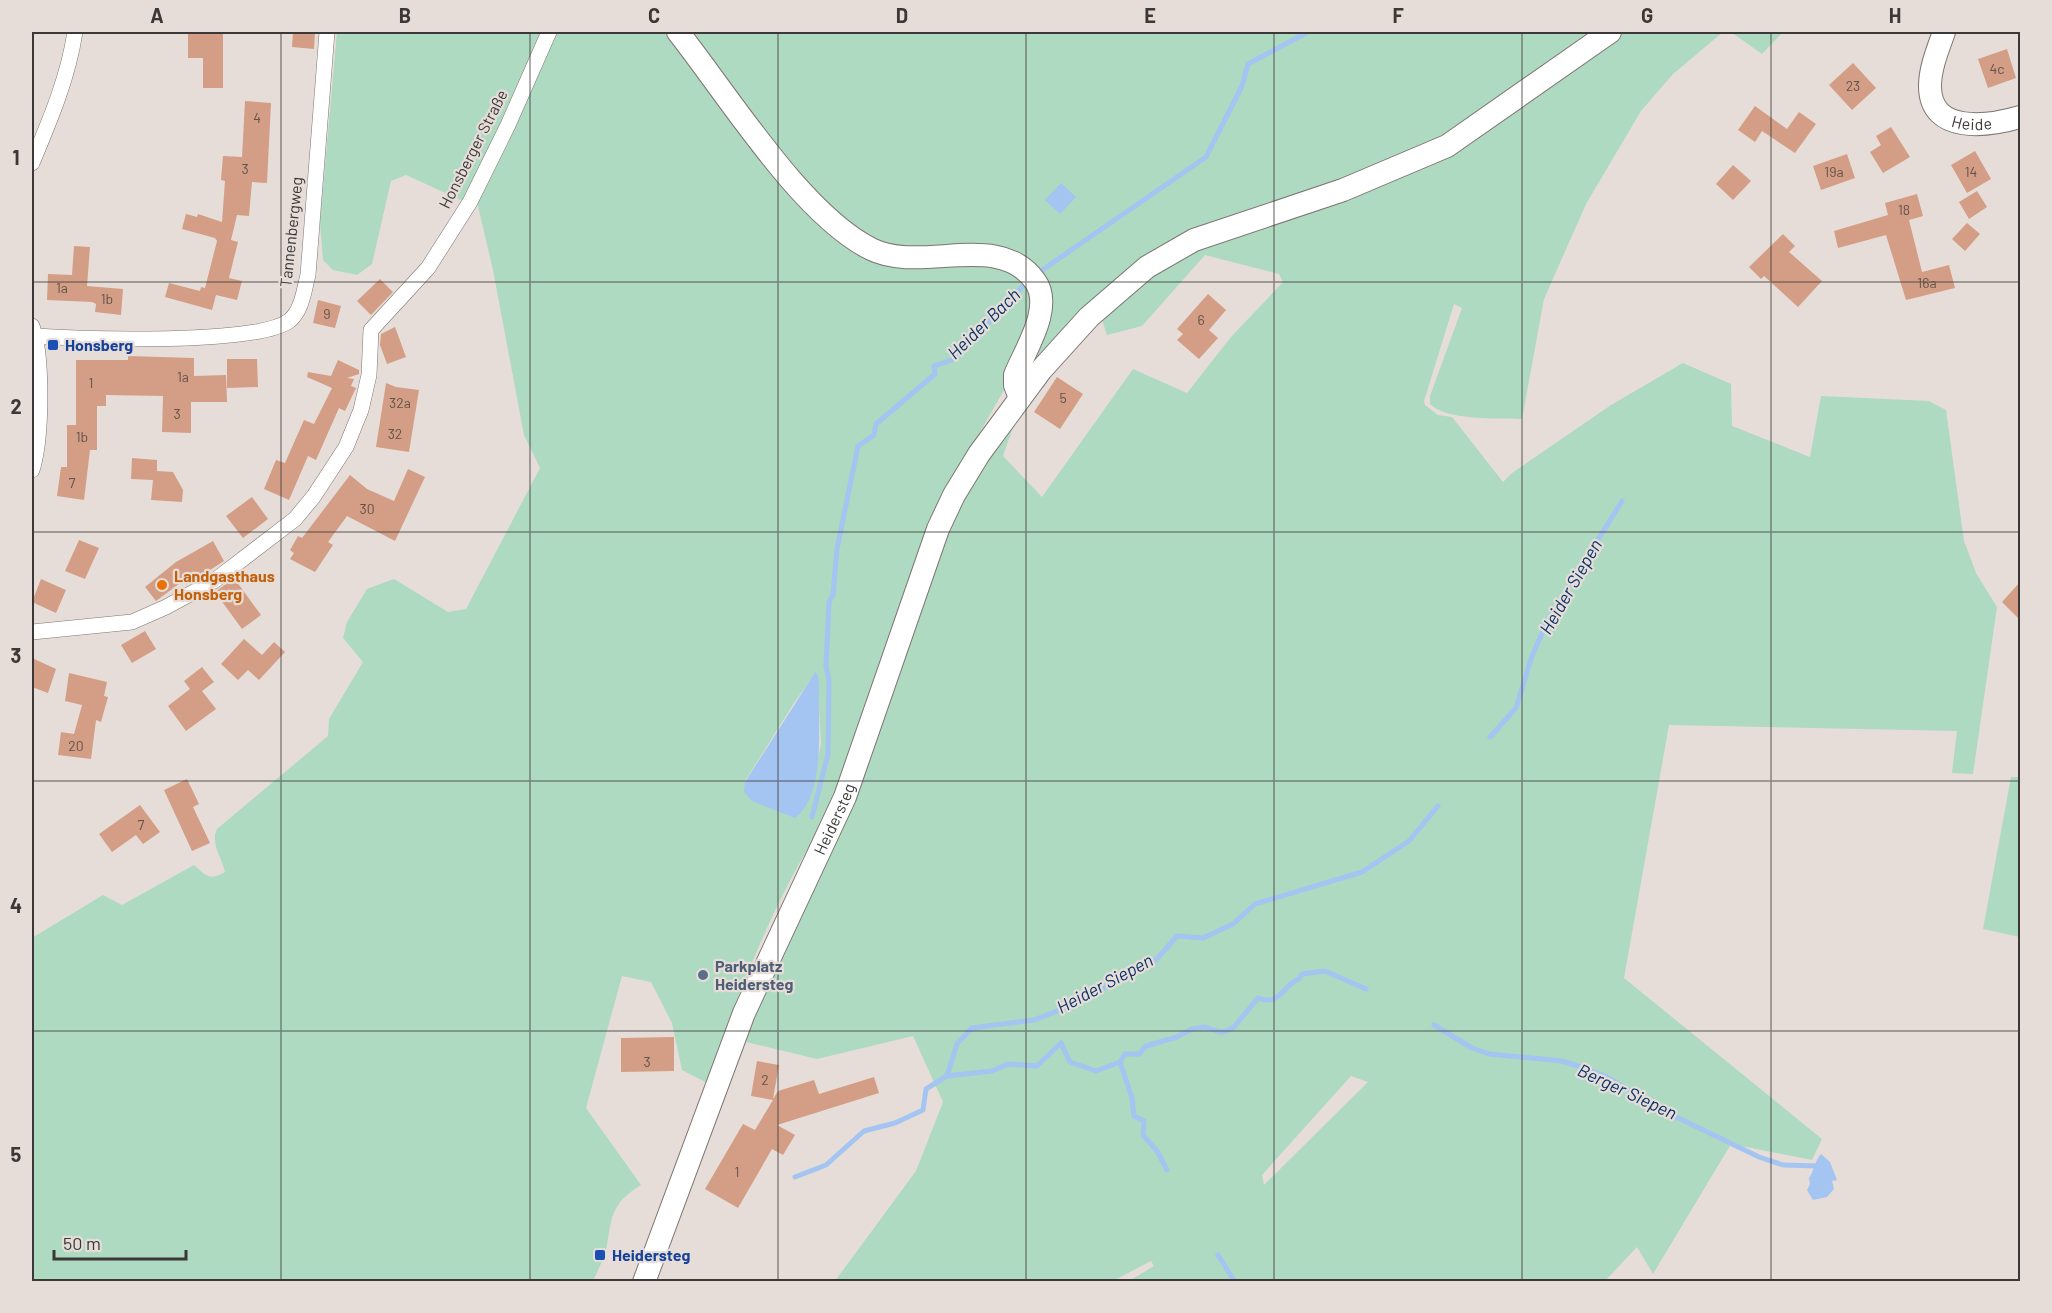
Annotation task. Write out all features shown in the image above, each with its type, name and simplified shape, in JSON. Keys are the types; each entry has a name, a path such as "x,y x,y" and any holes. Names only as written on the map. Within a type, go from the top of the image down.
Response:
{"main road":[{"path":"678,32 791,179 834,222 867,247 904,259 996,256 1032,277 1040,292 1040,308 1015,375 1015,385 1020,398"},
{"name":"Heidersteg","path":"644,1281 744,1013 790,909 844,797 938,529 954,495 979,454 1020,398 1089,317 1147,267 1178,247 1343,190 1447,146 1610,32"},
{"name":"Heide","path":"1944,32 1930,84 1932,100 1940,113 1953,121 1971,125 2020,117"}],"street":[{"path":"32,163 53,113 72,53 75,32"},
{"name":"Tannenbergweg","path":"33,331 102,338 235,334 279,327 291,319 304,294 308,275 327,32"},
{"name":"Honsberger Straße","path":"32,632 132,622 166,608 214,581 295,519 314,496 346,447 361,410 369,375 371,330 428,268 470,202 508,125 549,32"},
{"path":"32,470 38,433 33,331"}],"green space":[{"path":"337,32 547,32 463,201 406,175 391,181 372,264 357,275 333,270 323,260 320,222"},
{"path":"554,32 672,32 854,243 1004,263 1035,295 1008,383 946,492 833,809 794,873 777,907 732,1012 707,1083 682,1070 672,1023 651,982 622,976 586,1108 641,1185 624,1198 615,1210 605,1254 593,1281 32,1282 32,938 103,895 122,905 194,865 212,877 225,872 215,840 217,829 328,736 329,719 363,662 343,638 347,622 367,589 394,579 448,612 466,609 540,468 524,435 493,270 477,202","holes":["817,671 821,743 811,796 745,781"]},
{"path":"687,32 1610,32 1447,146 1394,170 1447,148 1614,32 1723,32 1673,74 1641,111 1586,204 1544,299 1522,419 1460,416 1430,404 1430,396 1462,308 1454,304 1424,401 1425,405 1438,415 1452,417 1503,482 1512,473 1611,405 1683,363 1731,384 1732,426 1810,457 1821,396 1929,401 1946,410 1964,541 1976,573 1997,607 1973,774 1952,773 1957,731 1669,725 1624,978 1822,1139 1812,1160 1731,1144 1653,1274 1637,1247 1605,1281 1129,1281 1154,1266 1151,1261 1113,1281 835,1281 916,1171 943,1102 913,1036 817,1059 746,1042 769,984 847,814 918,600 946,531 971,484 1019,410 1003,456 1042,497 1133,369 1187,393 1231,337 1283,282 1279,274 1205,255 1142,326 1107,335 1099,311 1147,269 1171,253 1147,267 1089,317 1020,398 1015,385 1015,375 1040,316 1040,291 1035,281 1020,266 1002,258 962,255 898,258 879,253 856,240 821,210 753,133","holes":["1295,206 1182,247 1194,240","1351,1076 1368,1082 1264,1185 1262,1175"]},
{"path":"1731,32 1783,32 1762,54"},
{"path":"2011,777 2020,777 2020,937 1983,929"}],"water":[{"path":"1061,183 1076,197 1060,214 1045,200"},
{"path":"816,671 819,689 818,767 811,796 804,809 795,818 752,801 744,792 745,782"},
{"path":"1821,1154 1830,1162 1837,1180 1832,1181 1834,1189 1827,1197 1813,1200 1807,1190 1810,1184 1809,1178"}],"building":[{"path":"188,32 223,32 223,88 203,88 203,58 188,58"},
{"path":"293,32 315,32 314,49 292,47"},
{"path":"2007,49 2016,78 1988,88 1978,59"},
{"path":"1853,63 1876,88 1852,110 1829,85"},
{"path":"245,101 271,103 267,183 252,182 249,216 237,215 231,240 238,242 229,278 242,281 237,300 216,295 212,310 165,297 169,283 200,291 201,287 205,288 217,241 215,238 182,229 186,214 197,217 198,214 222,222 225,181 221,180 223,156 242,157"},
{"path":"1755,106 1787,129 1799,112 1816,124 1795,153 1762,131 1755,142 1738,130"},
{"path":"1891,127 1910,157 1883,173 1870,152 1881,145 1876,136"},
{"path":"1975,151 1991,179 1967,193 1951,165"},
{"path":"1847,154 1855,178 1821,190 1813,166"},
{"path":"1733,165 1751,181 1733,200 1716,184"},
{"path":"1977,191 1987,207 1969,219 1959,202"},
{"path":"1917,194 1923,216 1909,220 1922,272 1949,265 1955,288 1906,300 1886,235 1838,248 1834,231 1888,215 1885,203"},
{"path":"1967,223 1980,234 1965,251 1952,239"},
{"path":"1783,234 1795,246 1789,252 1822,281 1798,307 1764,276 1761,279 1749,267"},
{"path":"74,246 90,247 87,286 123,289 121,315 95,312 96,304 92,302 47,300 48,274 72,275"},
{"path":"380,279 393,292 371,315 357,301"},
{"path":"1208,294 1226,310 1209,330 1218,338 1199,359 1177,340 1183,334 1177,329"},
{"path":"318,300 341,306 335,328 313,323"},
{"path":"395,327 406,357 387,364 380,345 381,334"},
{"path":"128,356 194,358 194,376 226,375 227,402 191,402 191,433 162,432 163,396 106,395 106,406 97,406 97,450 90,450 84,500 57,496 61,467 67,467 67,425 76,425 76,360 128,360"},
{"path":"227,359 257,359 258,387 227,388"},
{"path":"338,360 359,370 359,374 347,378 354,379 351,386 356,388 345,411 339,408 316,460 308,456 289,500 264,489 276,460 285,463 304,420 314,424 332,388 307,377 308,372 331,376"},
{"path":"1057,377 1083,394 1060,429 1034,412"},
{"path":"386,383 396,387 419,390 409,452 376,447"},
{"path":"132,458 157,460 157,471 173,472 183,490 182,502 151,500 153,480 131,479"},
{"path":"408,469 425,477 395,541 347,516 328,542 333,545 315,572 290,559 294,553 290,550 298,536 302,538 350,475 367,489 394,501"},
{"path":"252,497 268,519 243,538 226,516"},
{"path":"79,540 99,548 85,579 65,571"},
{"path":"213,541 224,561 190,583 187,578 156,601 145,587 176,562"},
{"path":"234,578 261,615 242,629 215,592"},
{"path":"41,579 66,590 56,613 32,602"},
{"path":"2020,582 2020,620 2002,602"},
{"path":"145,631 156,649 132,663 121,645"},
{"path":"244,639 262,655 274,642 285,652 259,680 248,670 238,680 221,664"},
{"path":"32,658 56,669 48,693 32,687"},
{"path":"202,667 214,682 202,691 216,709 186,731 168,706 190,689 184,681"},
{"path":"69,673 107,682 104,696 108,697 101,722 96,720 91,759 58,755 61,732 74,734 82,705 65,701"},
{"path":"187,779 199,804 193,807 210,843 192,851 164,790"},
{"path":"140,805 160,832 143,844 136,835 112,852 99,834"},
{"path":"674,1037 674,1071 621,1072 621,1038"},
{"path":"757,1061 779,1065 773,1099 778,1091 814,1080 819,1094 874,1077 879,1093 777,1125 795,1135 783,1155 772,1149 738,1208 705,1189 743,1124 755,1130 773,1100 751,1096"}],"waterway":[{"name":"Heider Bach","path":"1035,275 1206,157 1242,86 1248,64 1308,32"},
{"name":"Heider Bach","path":"812,817 828,754 829,680 826,666 829,602 833,595 837,549 858,446 874,435 876,424 935,374 934,366 952,360 1028,281"},
{"name":"Heider Siepen","path":"1490,737 1516,708 1532,656 1547,622 1622,501"},
{"name":"Heider Siepen","path":"795,1177 826,1165 864,1131 895,1123 923,1110 926,1089 947,1076 957,1044 972,1028 1034,1020 1070,1006 1156,960 1177,936 1203,938 1233,924 1255,904 1362,872 1409,841 1438,806"},
{"name":"Berger Siepen","path":"1120,1062 1125,1054 1139,1054 1146,1046 1177,1037 1192,1029 1205,1027 1220,1032 1227,1031 1234,1027 1258,998 1272,1000 1299,979 1302,974 1325,971 1366,989"},
{"name":"Berger Siepen","path":"1434,1025 1472,1048 1489,1054 1562,1061 1605,1076 1666,1112 1759,1157 1783,1165 1817,1166"},
{"path":"947,1076 992,1071 1008,1064 1037,1066 1061,1043 1070,1062 1096,1071 1120,1062 1132,1098 1134,1116 1144,1121 1143,1135 1157,1151 1167,1170"},
{"path":"1218,1255 1235,1282"}],"place":[{"name":"Honsberg","path":"53,345"},
{"name":"Landgasthaus Honsberg","path":"162,585"},
{"name":"Parkplatz Heidersteg","path":"703,975"},
{"name":"Heidersteg","path":"600,1255"}]}
